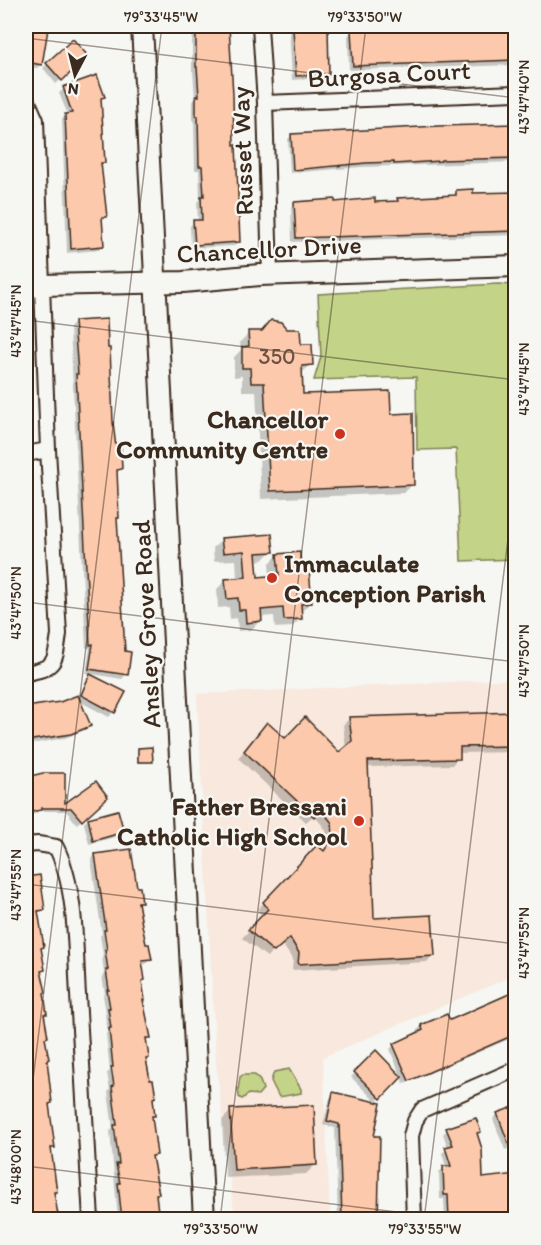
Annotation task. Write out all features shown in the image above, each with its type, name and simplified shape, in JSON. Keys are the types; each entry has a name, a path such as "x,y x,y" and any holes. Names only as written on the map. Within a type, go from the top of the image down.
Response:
{"street":[{"name":"Ansley Grove Road","path":"142,26 204,1220"},
{"name":"Russet Way","path":"260,26 265,102 270,275"},
{"name":"Burgosa Court","path":"265,102 516,93"},
{"path":"26,103 29,104 36,120 34,287 47,380 48,450 59,634 55,659 48,668 26,673"},
{"name":"Chancellor Drive","path":"34,287 516,266"},
{"path":"26,454 48,450"},
{"path":"26,845 56,847 62,858 69,888 77,976 91,1220"},
{"path":"414,1220 411,1136 422,1110 516,1069"}],"shaded area":[{"name":"Father Bressani Catholic High School","path":"515,679 515,975 323,1057 330,1219 235,1219 216,1063 197,694"}],"green space":[{"path":"515,285 515,559 461,561 456,449 417,450 416,377 314,380 321,357 318,294"},
{"path":"289,1069 301,1093 279,1097 271,1081 274,1072"},
{"path":"255,1075 260,1081 263,1089 258,1095 249,1094 242,1099 239,1097 240,1077"}],"building":[{"path":"26,26 48,29 42,65 26,62"},
{"path":"196,26 229,26 240,242 195,245 193,220 202,220 201,196 204,196 202,166 199,166 198,116 196,116 196,96 199,96"},
{"path":"431,26 431,28 512,26 516,28 516,60 353,66 351,30"},
{"path":"328,27 329,74 296,76 293,29"},
{"path":"73,39 88,56 62,81 46,63"},
{"path":"97,75 105,97 101,98 105,163 101,163 107,217 102,217 104,246 71,249 65,114 72,113 63,87"},
{"path":"516,124 516,158 394,164 394,162 366,163 293,170 291,134"},
{"path":"473,189 473,193 516,192 516,231 296,238 294,202 335,199 335,202 375,198 375,202 398,201 397,198 456,195 456,190"},
{"path":"107,319 113,422 116,448 121,448 122,469 117,470 119,518 117,518 125,651 131,652 128,675 89,669 93,644 90,645 74,321"},
{"name":"Chancellor Community Centre","path":"271,320 281,322 287,329 300,329 301,344 312,344 313,365 302,366 303,394 390,391 391,414 413,413 414,485 270,491 264,383 251,383 250,368 242,368 242,347 249,346 248,331 262,331"},
{"name":"Immaculate Conception Parish","path":"272,534 274,552 256,553 258,577 279,575 277,554 300,552 301,570 309,569 312,603 301,604 302,619 284,620 283,608 261,610 262,621 246,623 245,610 239,610 238,598 227,599 225,579 246,577 244,551 223,553 221,538"},
{"path":"90,674 126,692 115,713 81,695"},
{"path":"78,695 91,726 71,734 26,741 26,707 60,702"},
{"path":"516,712 516,746 460,747 460,759 368,761 374,918 432,915 435,956 298,964 299,953 290,938 274,952 248,930 268,909 263,902 317,845 324,851 333,838 332,823 321,809 314,817 244,751 267,722 285,738 305,717 339,752 352,741 349,717"},
{"path":"152,747 153,762 138,762 138,748"},
{"path":"43,773 65,773 65,803 96,781 108,797 82,821 71,808 41,808 41,810 26,813 26,777"},
{"path":"118,810 124,832 93,841 88,818"},
{"path":"131,849 137,887 140,887 142,902 138,902 142,925 152,960 142,961 145,980 142,981 145,1000 143,1000 151,1038 146,1038 149,1058 146,1059 156,1097 153,1098 155,1116 152,1116 157,1155 152,1156 159,1194 156,1194 159,1220 122,1220 118,1183 120,1183 116,1164 119,1164 114,1125 117,1125 112,1087 114,1086 107,990 109,990 104,930 106,930 95,854"},
{"path":"40,875 45,910 38,911 44,947 41,948 45,970 41,971 46,992 44,993 47,1014 44,1014 48,1037 45,1038 49,1059 47,1060 52,1103 49,1104 55,1148 51,1148 57,1192 54,1192 58,1215 55,1215 56,1220 26,1220 26,877"},
{"path":"516,991 516,1034 409,1081 393,1044 423,1030 421,1025 447,1014 450,1020"},
{"path":"376,1050 402,1077 381,1099 354,1072"},
{"path":"333,1092 381,1103 374,1136 380,1136 378,1220 342,1220 339,1124 327,1121"},
{"path":"314,1105 317,1165 234,1170 230,1109"},
{"path":"516,1106 516,1161 515,1161 497,1113"},
{"path":"476,1118 481,1132 477,1133 482,1149 483,1178 516,1174 516,1215 484,1220 449,1220 448,1195 444,1195 443,1166 451,1166 445,1147 453,1145 446,1128"}],"place":[{"name":"Chancellor Community Centre","path":"340,434"},
{"name":"Immaculate Conception Parish","path":"272,578"},
{"name":"Father Bressani Catholic High School","path":"359,821"}]}
